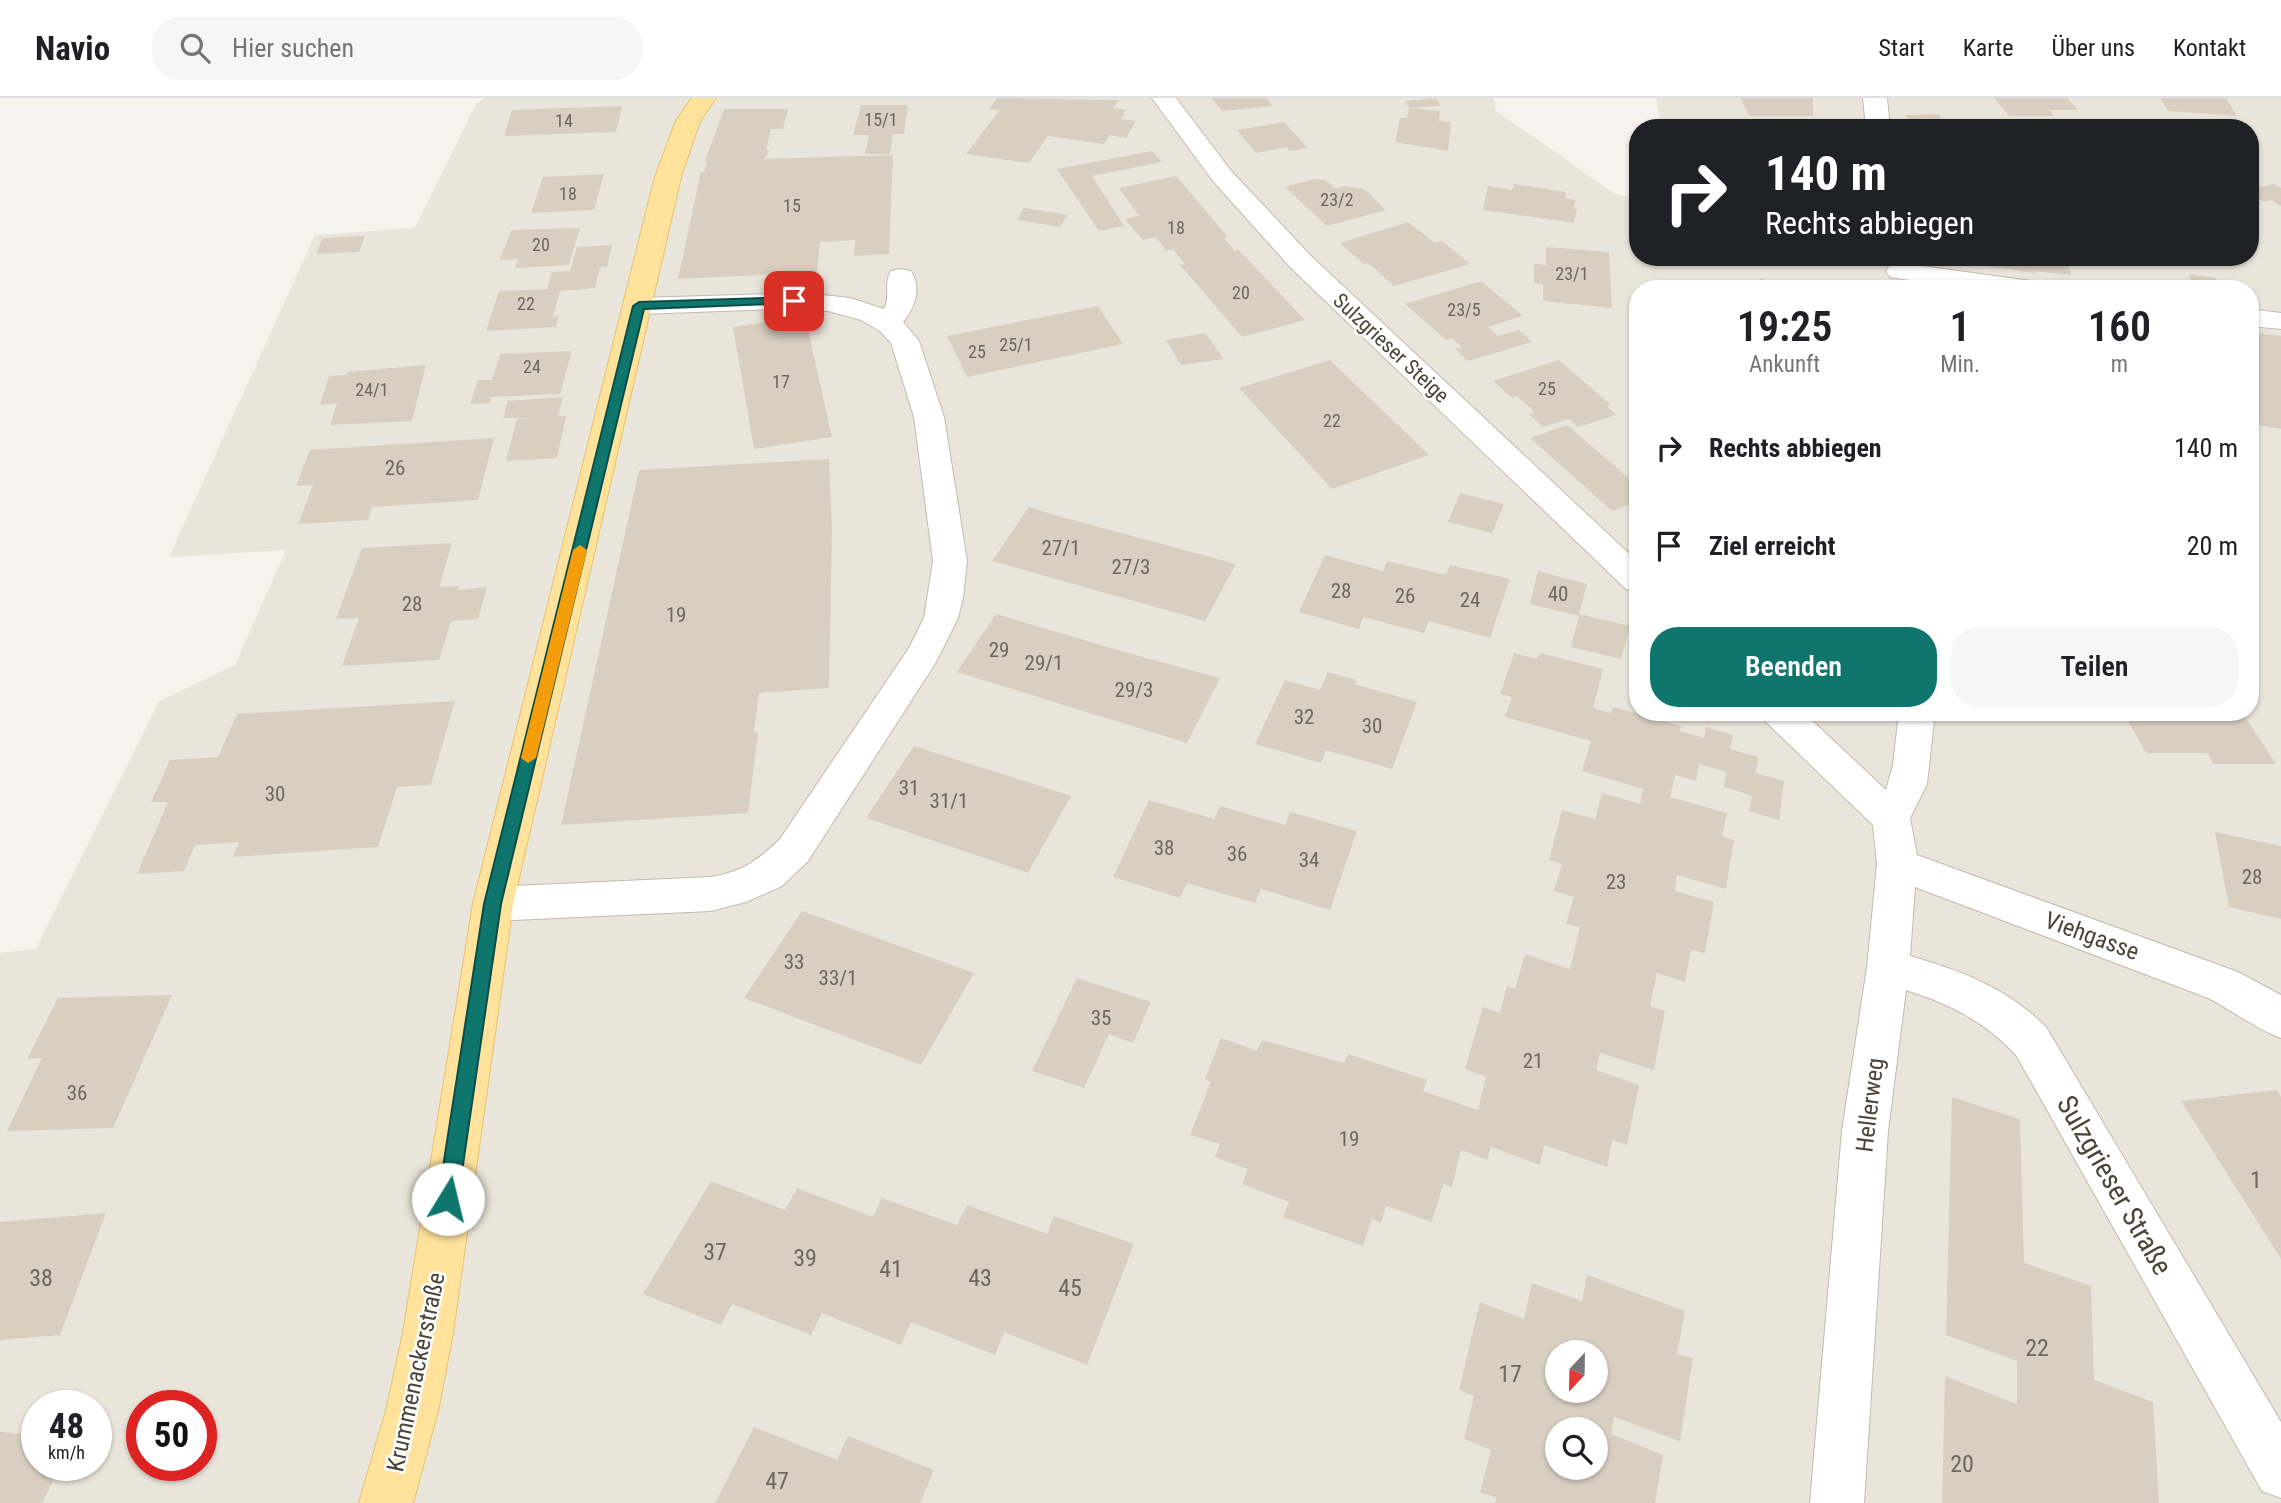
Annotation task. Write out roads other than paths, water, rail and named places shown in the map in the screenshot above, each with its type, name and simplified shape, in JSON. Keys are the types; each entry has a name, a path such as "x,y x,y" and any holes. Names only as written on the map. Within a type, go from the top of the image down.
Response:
{"main road":[{"name":"Krummenackerstraße","path":"386,1503 412,1411 428,1333 493,904 668,177 688,121 704,98"}],"street":[{"name":"Sulzgrieser Steige","path":"1164,98 1222,176 1310,270 1629,572"},
{"path":"1875,98 1877,119"},
{"path":"1901,272 1962,280"},
{"path":"886,322 897,313 902,303 901,277"},
{"path":"493,904 711,894 732,890 768,875 788,857 924,653 940,618 948,589 950,561 929,416 905,341 886,322 855,308 814,302 639,306"},
{"path":"2259,318 2281,321"},
{"path":"1789,721 1891,818 1901,800 1913,765 1916,721"},
{"name":"Hellerweg","path":"1837,1503 1865,1131 1888,967 1897,864 1898,847 1891,818"},
{"name":"Viehgasse","path":"1897,864 2223,985 2260,1004 2281,1019"},
{"name":"Sulzgrieser Straße","path":"1888,967 1986,1001 2017,1024 2031,1041 2281,1472"}]}
